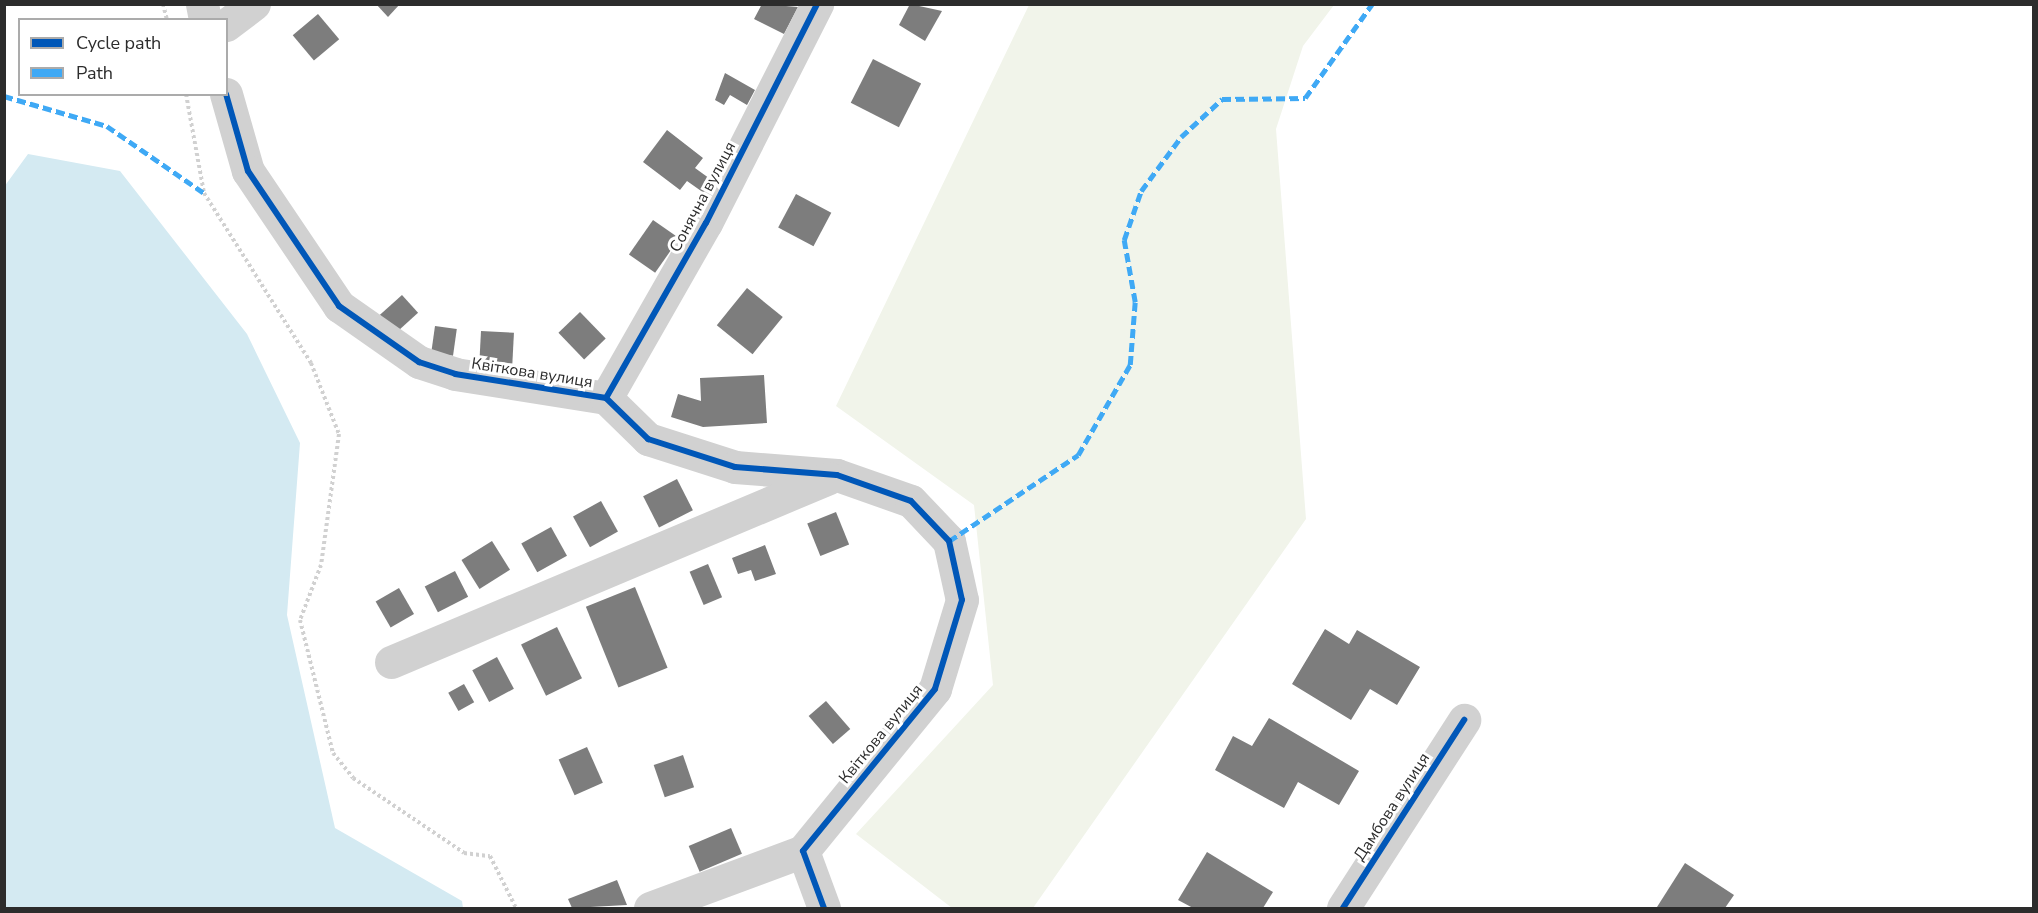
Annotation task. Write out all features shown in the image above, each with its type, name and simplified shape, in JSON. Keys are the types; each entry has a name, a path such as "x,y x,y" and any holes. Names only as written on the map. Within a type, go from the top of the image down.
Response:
{"street":[{"path":"228,24 254,4"},
{"name":"Сонячна вулиця","path":"606,398 706,223 817,4"},
{"name":"Квіткова вулиця","path":"227,96 248,171 339,306 419,362 455,374 606,398 648,439 735,467 837,475 911,501 949,541 962,600 935,689 803,851"},
{"path":"391,662 837,475"},
{"name":"Дамбова вулиця","path":"1343,909 1464,720"},
{"path":"650,909 803,851 824,909"}],"path":[{"path":"186,96 204,193 311,363 339,434 321,565 300,620 333,753 353,778 464,853 490,856 516,909"}],"shaded area":[{"path":"1029,5 1334,5 1303,46 1276,129 1306,519 1033,908 952,908 856,834 993,685 974,505 836,406"}],"water":[{"path":"28,154 120,171 247,334 300,443 287,615 335,828 462,901 463,908 5,908 4,187"}],"building":[{"path":"376,4 400,4 388,17"},
{"path":"762,4 798,7 784,34 754,19"},
{"path":"910,4 942,11 925,41 899,25"},
{"path":"318,14 339,39 314,60 293,35"},
{"path":"873,59 921,84 899,127 851,103"},
{"path":"725,73 755,90 747,105 730,95 724,105 715,100"},
{"path":"667,130 703,158 695,168 713,181 704,193 687,181 680,190 643,162"},
{"path":"796,194 831,213 813,246 778,228"},
{"path":"653,220 679,238 655,273 629,254"},
{"path":"747,288 783,317 753,354 717,325"},
{"path":"402,295 418,313 396,333 380,315"},
{"path":"580,312 606,339 584,359 558,333"},
{"path":"435,326 457,329 453,356 431,353"},
{"path":"481,331 514,333 512,364 479,362"},
{"path":"764,375 767,423 703,427 671,417 678,394 701,401 700,378"},
{"path":"677,479 693,510 659,527 643,496"},
{"path":"601,501 618,532 590,547 573,517"},
{"path":"836,512 849,544 820,556 807,524"},
{"path":"551,527 567,556 537,572 521,543"},
{"path":"492,541 510,570 479,589 461,560"},
{"path":"765,545 776,574 755,581 751,570 738,574 732,558"},
{"path":"708,564 722,597 704,605 690,572"},
{"path":"455,571 468,597 438,612 425,586"},
{"path":"635,587 668,668 618,688 586,607"},
{"path":"399,588 414,614 391,627 376,602"},
{"path":"557,627 582,678 546,696 521,645"},
{"path":"1325,629 1349,644 1357,630 1420,667 1397,705 1370,689 1351,720 1292,684"},
{"path":"497,657 514,689 489,702 472,670"},
{"path":"464,684 474,702 458,711 448,693"},
{"path":"826,701 850,729 833,744 809,716"},
{"path":"1269,718 1359,771 1339,805 1298,782 1284,808 1215,770 1233,736 1252,746"},
{"path":"587,747 603,783 575,795 559,760"},
{"path":"683,755 694,787 665,797 654,765"},
{"path":"731,828 742,854 700,872 689,846"},
{"path":"1207,852 1273,892 1263,908 1193,908 1178,900"},
{"path":"1685,863 1734,895 1725,908 1657,907"},
{"path":"617,880 627,905 572,908 568,899"}],"marked path":[{"path":"949,541 1078,455 1130,365 1135,302 1124,240 1141,191 1181,137 1222,99 1305,98 1372,4"},
{"path":"4,96 107,126 204,193"}],"cycle path":[{"path":"606,398 706,223 817,4"},
{"path":"227,96 248,171 339,306 419,362 455,374 606,398 648,439 735,467 837,475 911,501 949,541 962,600 935,689 803,851 824,908"},
{"path":"1343,908 1464,720"}]}
